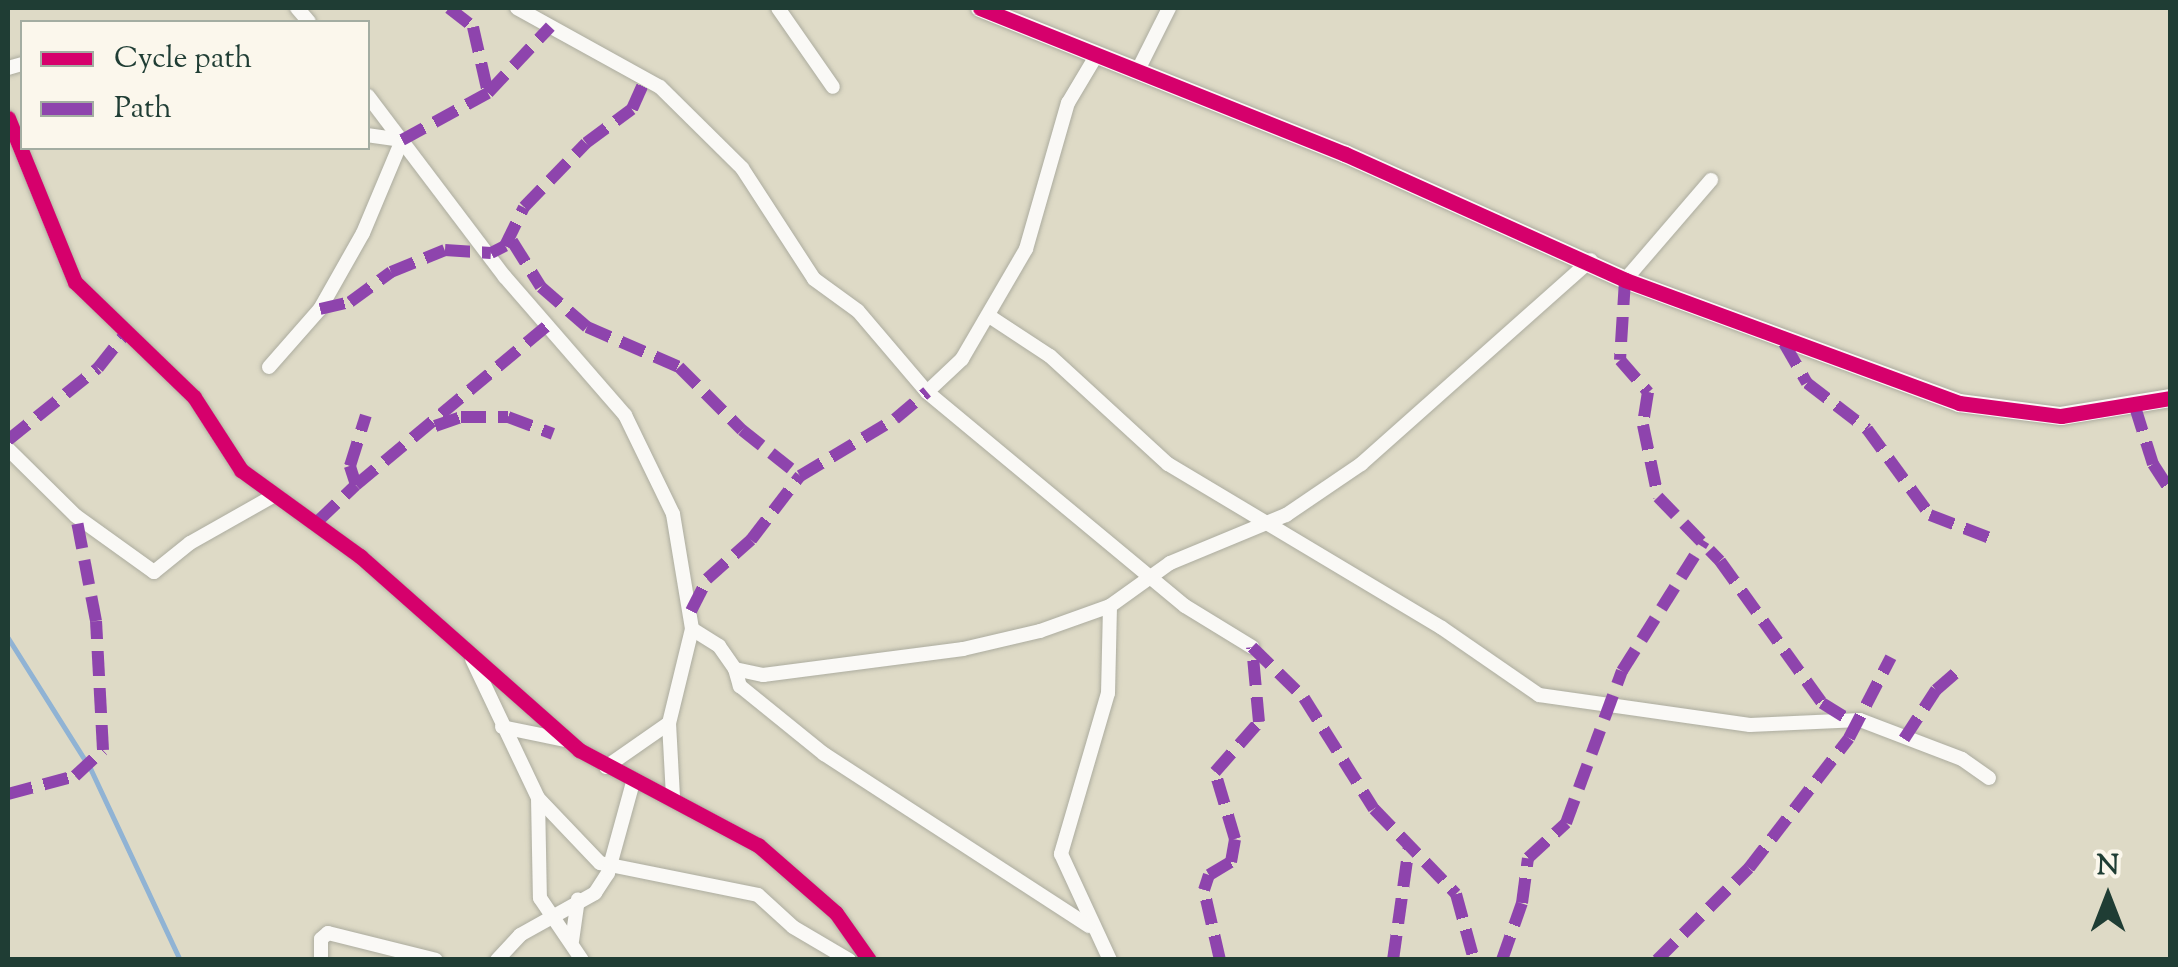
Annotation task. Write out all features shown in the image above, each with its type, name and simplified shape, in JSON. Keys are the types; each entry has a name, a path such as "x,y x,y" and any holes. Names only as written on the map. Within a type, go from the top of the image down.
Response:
{"street":[{"path":"518,8 617,60 679,104 742,168 814,279 858,311 927,392 1153,577 1252,647"},
{"path":"778,8 833,88"},
{"path":"980,8 1138,70 1590,260 1625,280 1959,403 2061,416 2170,398"},
{"path":"1138,70 1169,8"},
{"path":"927,392 962,360 1026,249 1068,103 1096,56"},
{"path":"370,99 505,278 625,415 673,514 692,629 669,723 673,797"},
{"path":"8,118 20,147"},
{"path":"370,135 402,140"},
{"path":"269,367 320,309 363,234 402,140"},
{"path":"21,150 75,282 156,356 194,397 240,470 273,496 318,521 567,740 633,782 673,797 758,845 836,912 869,960"},
{"path":"1625,280 1712,180"},
{"path":"735,669 763,675 963,648 1040,632 1110,606 1206,543 1296,509 1362,464 1590,260"},
{"path":"989,316 1050,356 1168,464 1442,628 1539,695 1750,725 1860,720 1962,759 1989,778"},
{"path":"8,449 76,516 154,572 190,543 273,496"},
{"path":"1110,606 1108,692 1061,854 1089,926 1110,960"},
{"path":"692,629 719,646 735,669 740,686 824,754 1089,926"},
{"path":"472,658 538,798 571,838 609,866 758,895 792,927 849,960"},
{"path":"606,767 669,723"},
{"path":"502,726 567,740"},
{"path":"497,960 549,915 595,893 609,866 633,782"},
{"path":"538,798 540,898 582,960"},
{"path":"572,941 578,900"},
{"path":"321,960 321,938 328,933 436,960"}],"waterway":[{"path":"8,638 90,768 180,960"}],"marked path":[{"path":"449,8 473,27 488,93"},
{"path":"402,140 488,93 550,27"},
{"path":"320,309 350,302 391,272 445,250 491,253 505,246 524,207 586,143 632,109 646,78"},
{"path":"512,241 541,287 587,327 679,367 742,430 800,476"},
{"path":"1625,280 1620,360 1648,392 1643,425 1658,497 1720,561 1822,703 1849,720"},
{"path":"356,485 548,325"},
{"path":"8,440 98,368 125,334"},
{"path":"1784,343 1807,383 1867,429 1930,515 1995,540"},
{"path":"691,611 707,579 751,540 800,476 895,419 927,392"},
{"path":"2135,407 2153,464 2170,490"},
{"path":"318,521 356,485 350,466 366,415"},
{"path":"435,426 461,417 508,417 553,434"},
{"path":"8,794 75,776 103,750 96,621 76,516"},
{"path":"1502,960 1522,903 1528,858 1566,823 1622,671 1704,541"},
{"path":"1252,647 1304,698 1374,809 1456,894 1474,960"},
{"path":"1220,960 1204,890 1209,875 1231,862 1235,839 1215,772 1259,722 1252,647"},
{"path":"1657,960 1749,868 1849,738 1891,657"},
{"path":"1904,739 1936,690 1962,667"},
{"path":"1393,960 1409,846"}],"cycle path":[{"path":"980,8 1345,154 1625,280 1959,403 2061,416 2170,398"},
{"path":"8,118 20,147"},
{"path":"21,150 75,282 194,397 241,470 360,556 579,750 758,845 836,913 869,960"}]}
